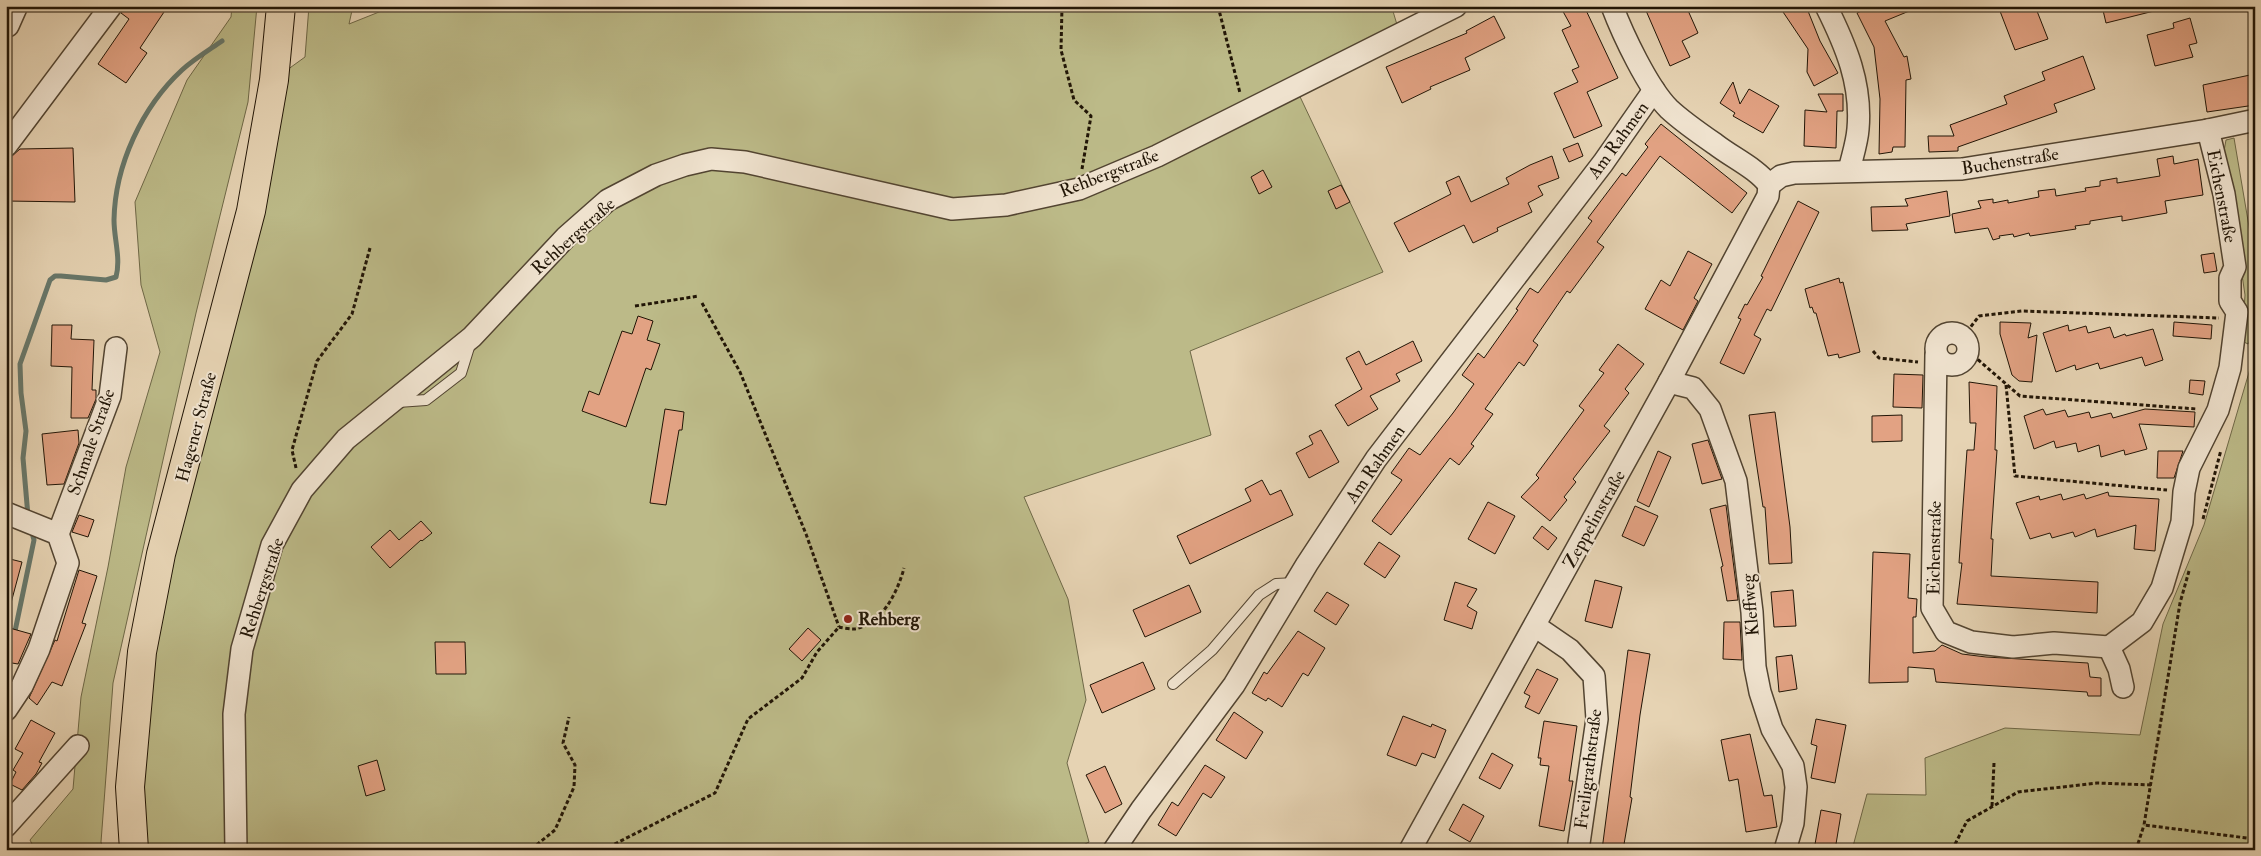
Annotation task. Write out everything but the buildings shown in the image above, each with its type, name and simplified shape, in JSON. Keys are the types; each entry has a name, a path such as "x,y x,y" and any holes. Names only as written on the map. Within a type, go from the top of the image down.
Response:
{"main road":[{"name":"Hagener Straße","path":"134,850 130,787 142,652 161,554 251,212 274,80 281,6"}],"street":[{"path":"6,24 14,6"},
{"path":"6,146 111,6"},
{"name":"Rehbergstraße","path":"236,850 234,714 242,649 272,545 302,490 346,439 472,337 566,237 608,200 656,175 685,165 710,160 745,162 952,209 1006,205 1079,189 1157,156 1456,6"},
{"path":"1612,6 1622,32 1654,90 1669,108 1683,121 1730,156 1762,176 1770,185"},
{"path":"1832,9 1850,60 1858,91 1858,130 1848,171"},
{"name":"Am Rahmen","path":"1114,850 1141,810 1234,685 1296,583 1376,459 1603,163 1654,90"},
{"name":"Buchenstraße","path":"1770,185 1781,176 1794,173 1962,169 2208,130 2251,121"},
{"name":"Eichenstraße","path":"1966,344 1953,333 1942,336 1936,344 1932,608 1946,632 1971,642 2013,647 2054,643 2109,647 2142,622 2162,588 2182,522 2184,492 2190,468 2218,410 2230,368 2237,312 2230,301 2230,278 2235,267 2224,194 2208,130"},
{"name":"Zeppelinstraße","path":"1410,850 1669,382 1768,196 1770,185"},
{"name":"Schmale Straße","path":"58,534 110,396 116,348"},
{"name":"Kleffweg","path":"1669,382 1693,388 1710,409 1736,481 1752,612 1755,667 1758,684 1772,729 1793,766 1796,787 1793,822 1785,850"},
{"path":"6,710 22,686 39,649 68,563 58,534 12,516"},
{"name":"Freiligrathstraße","path":"1535,626 1570,650 1594,676 1598,719 1578,850"},
{"path":"2109,647 2119,668 2123,687"},
{"path":"6,826 78,746"}],"lane":[{"path":"1173,684 1212,650 1259,594 1276,584 1296,583"}],"path":[{"path":"1062,6 1061,50 1074,100 1091,116 1079,189"},
{"path":"1218,6 1245,111"},
{"path":"302,490 292,450 299,423 317,361 352,314 370,248"},
{"path":"635,306 699,296"},
{"path":"702,303 740,372 806,534 839,627"},
{"path":"2218,410 2020,396 2006,385 1966,344 1979,316 2022,311 2236,319"},
{"path":"1873,351 1880,358 1912,362"},
{"path":"2006,385 2015,476 2184,492"},
{"path":"2202,520 2223,441"},
{"path":"2136,850 2144,825 2180,603 2190,566"},
{"path":"839,627 855,629 880,617 900,586 904,568"},
{"path":"603,850 715,793 748,719 802,678 818,652 839,627"},
{"path":"534,850 534,847 555,830 574,787 575,765 563,743 569,718"},
{"path":"1992,807 1994,763"},
{"path":"1952,850 1967,821 2018,792 2097,782 2151,784"},
{"path":"2144,825 2255,839"}],"shaded area":[{"path":"232,6 257,6 248,102 196,313 113,683 101,842 103,850 35,850 30,840 73,789 81,697 108,567 126,467 160,352 141,285 135,202 187,80 231,17"},
{"path":"309,6 353,6 349,24 394,6 1395,6 1392,8 1398,28 1294,84 1383,272 1190,351 1211,435 1024,497 1068,599 1086,700 1067,763 1089,842 1074,850 148,850 139,762 167,557 287,70 305,57"},
{"path":"2234,138 2255,262 2255,331 2248,344 2242,341 2245,295 2232,207 2221,152 2224,151 2226,140"},
{"path":"2255,352 2255,850 1852,850 1867,794 1926,795 1925,758 2005,728 2140,735 2163,624 2204,525"}],"waterway":[{"path":"28,516 23,458 26,431 21,393 20,364 50,280 55,276 106,280 116,277 118,263 114,227 116,199 119,179 133,138 143,119 168,85 182,70 222,41"},
{"path":"14,636 34,540 31,529"},
{"path":"6,671 10,657"}],"place":[{"name":"Rehberg","path":"848,619"}]}
